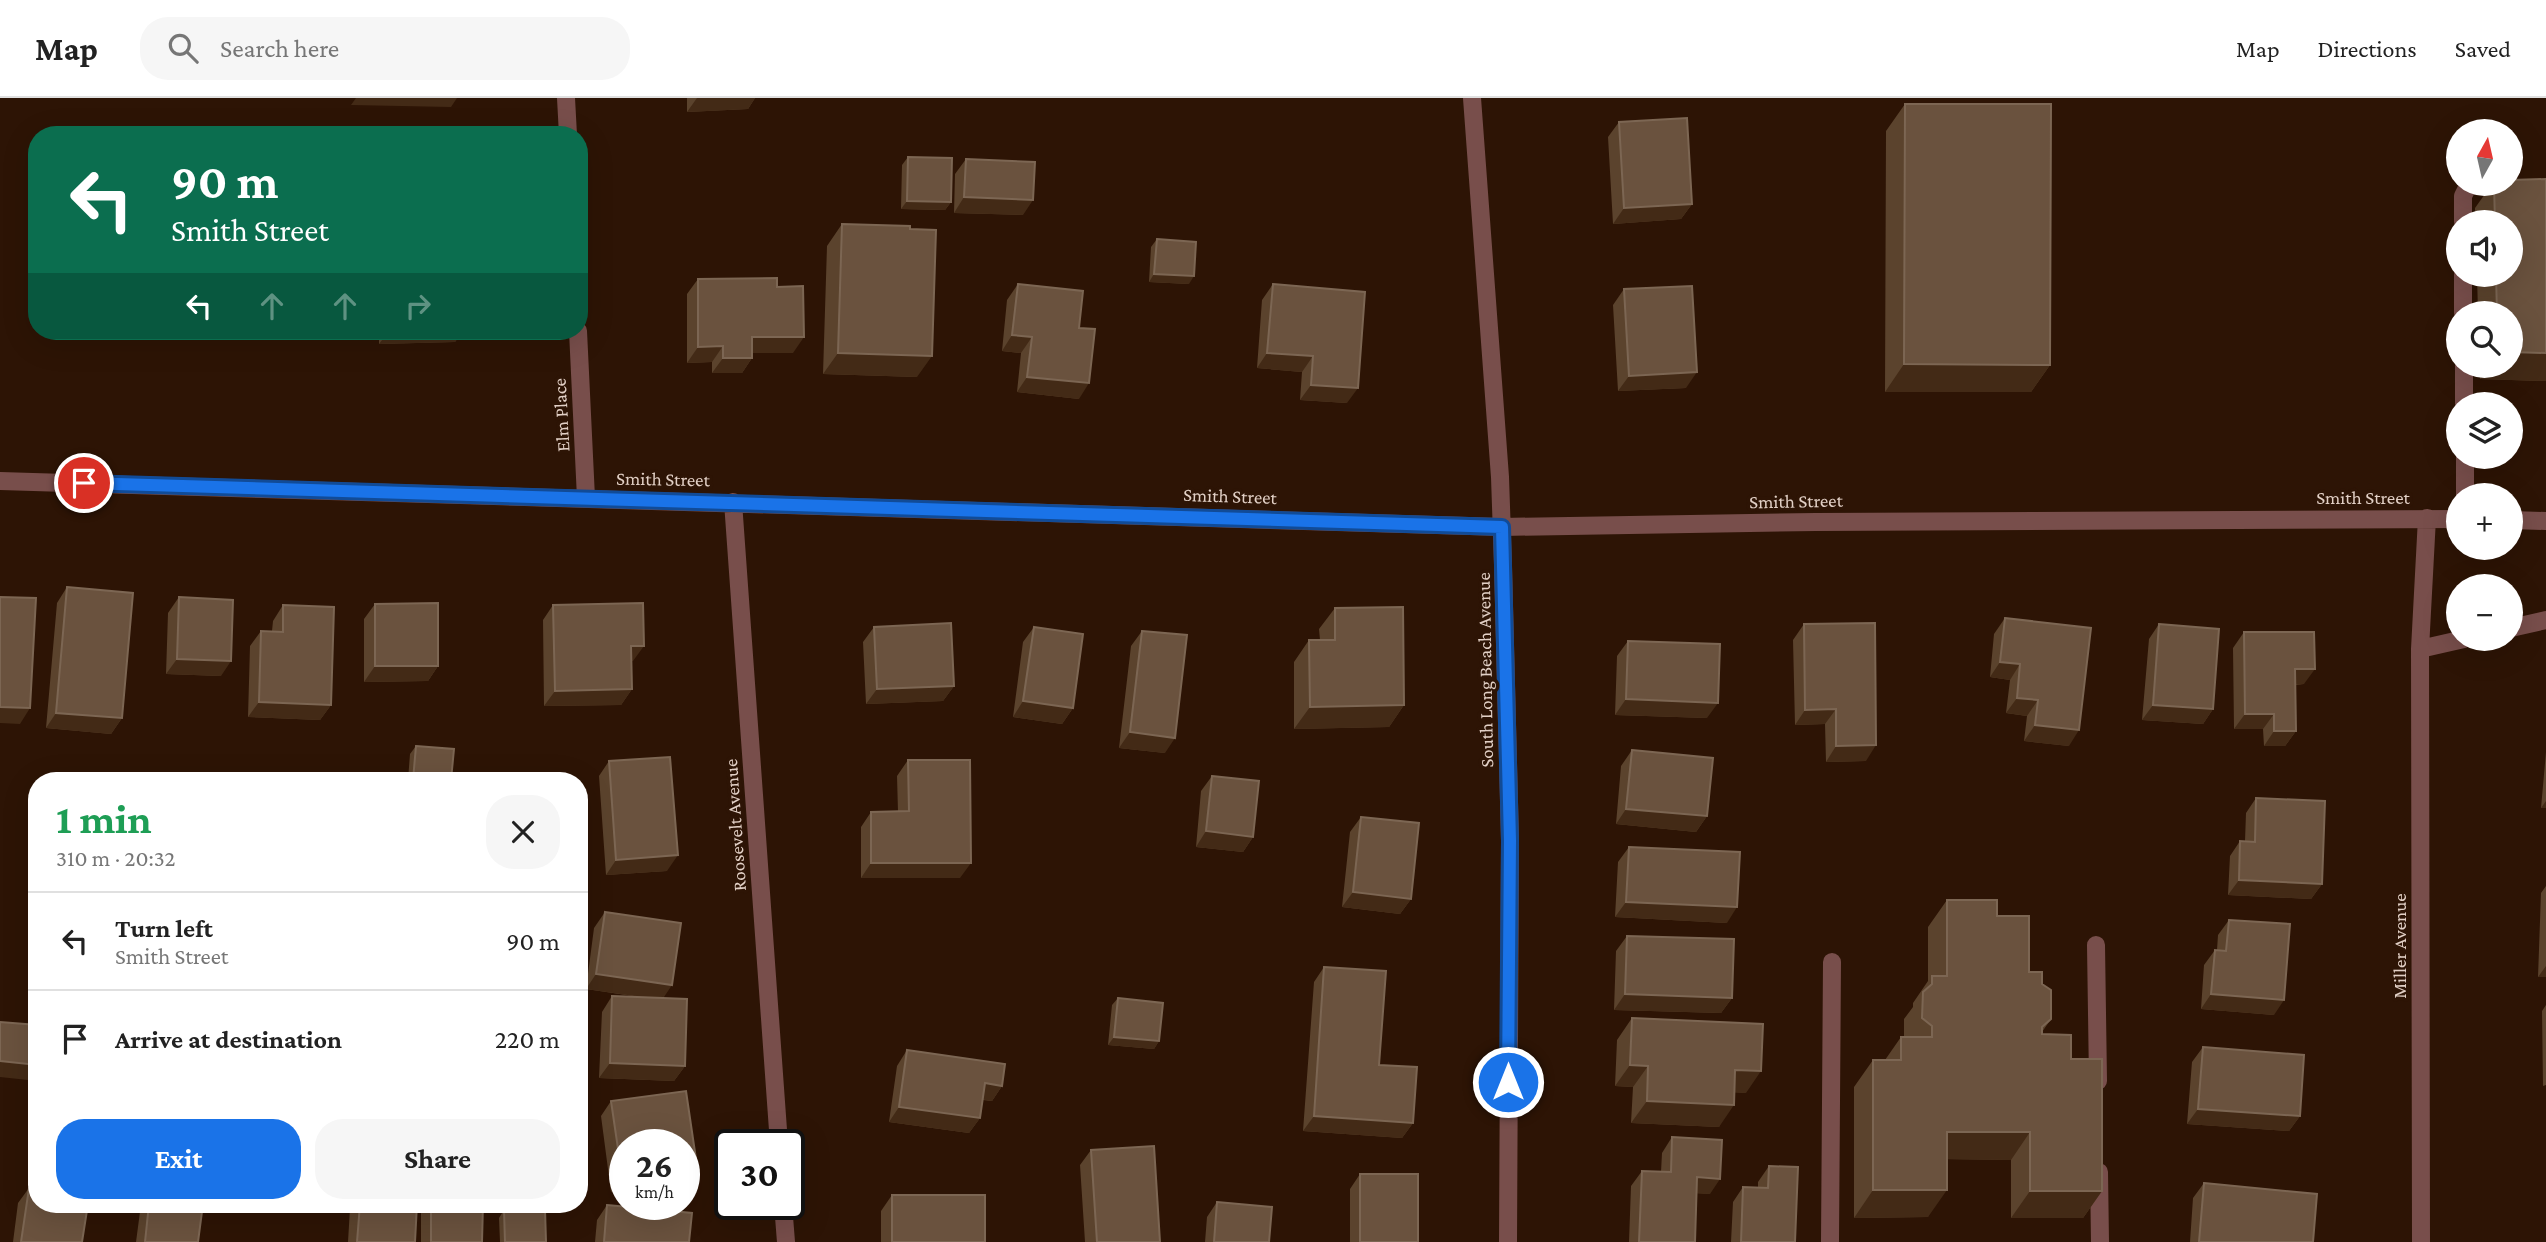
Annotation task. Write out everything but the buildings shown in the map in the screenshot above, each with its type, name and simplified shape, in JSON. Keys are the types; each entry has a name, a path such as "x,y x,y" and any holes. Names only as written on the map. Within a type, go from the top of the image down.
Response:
{"street":[{"path":"566,98 568,126"},
{"name":"South Long Beach Avenue","path":"1472,98 1502,527 1510,841 1508,1242"},
{"name":"Elm Place","path":"578,340 586,498"},
{"name":"Smith Street","path":"0,481 1502,527 1816,522 2446,519"},
{"name":"Roosevelt Avenue","path":"733,502 778,1129"},
{"name":"Miller Avenue","path":"2421,1242 2420,649 2427,518"},
{"path":"2523,520 2546,520"},
{"path":"2523,625 2546,620"},
{"path":"2420,649 2446,643"},
{"path":"2096,945 2098,1093"},
{"path":"1830,1242 1832,962"},
{"path":"2099,1161 2100,1242"},
{"path":"784,1220 786,1242"}],"route":[{"path":"84,483 1502,527 1510,841 1508,1082"}]}
